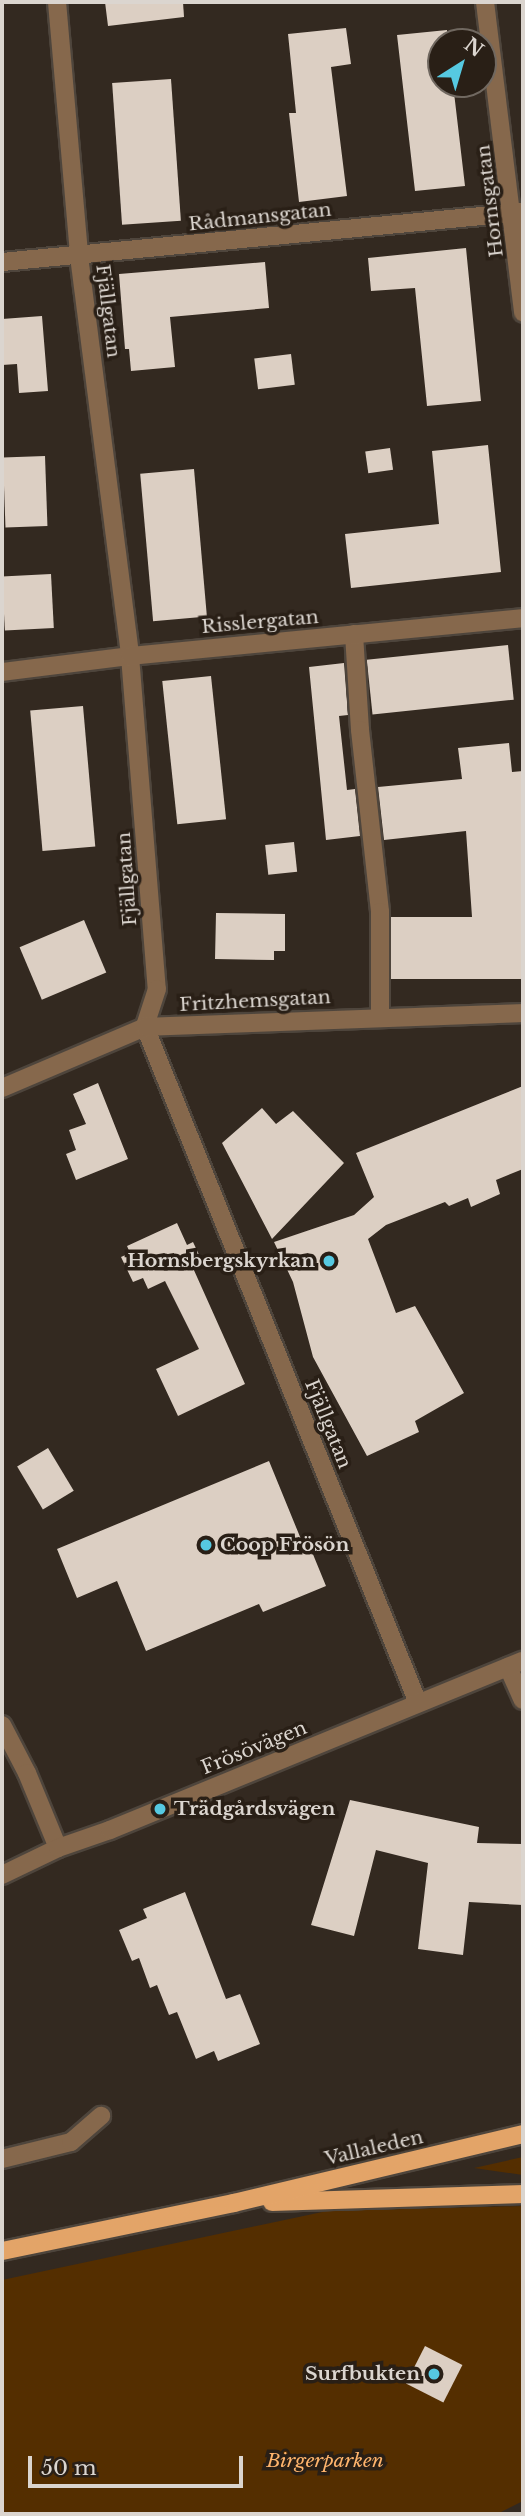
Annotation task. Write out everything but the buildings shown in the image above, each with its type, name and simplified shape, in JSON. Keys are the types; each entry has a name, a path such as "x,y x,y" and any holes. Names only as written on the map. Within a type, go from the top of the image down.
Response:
{"main road":[{"name":"Vallaleden","path":"2,2251 234,2203 523,2134"},
{"name":"Vallaleden","path":"234,2203 523,2194"}],"street":[{"name":"Fjällgatan","path":"57,2 79,256 130,656 157,989 145,1027 418,1703"},
{"name":"Hornsgatan","path":"485,2 518,212 523,313"},
{"name":"Rådmansgatan","path":"2,262 518,212"},
{"name":"Risslergatan","path":"2,672 130,656 523,618"},
{"path":"354,634 360,730 380,912 380,1016"},
{"name":"Fritzhemsgatan","path":"2,1088 145,1027 380,1016 523,1013"},
{"path":"516,1664 523,1700"},
{"name":"Frösövägen","path":"2,1875 58,1848 110,1830 516,1664"},
{"path":"2,1725 27,1773 58,1848"},
{"path":"2,2159 71,2142 101,2116"}],"green space":[{"path":"523,2157 523,2175 474,2168"},
{"name":"Birgerparken","path":"523,2206 523,2501 497,2514 2,2514 2,2280 327,2211"}],"place":[{"name":"Hornsbergskyrkan","path":"329,1261"},
{"name":"Coop Frösön","path":"206,1545"},
{"name":"Trädgårdsvägen","path":"160,1809"},
{"name":"Surfbukten","path":"434,2374"}]}
